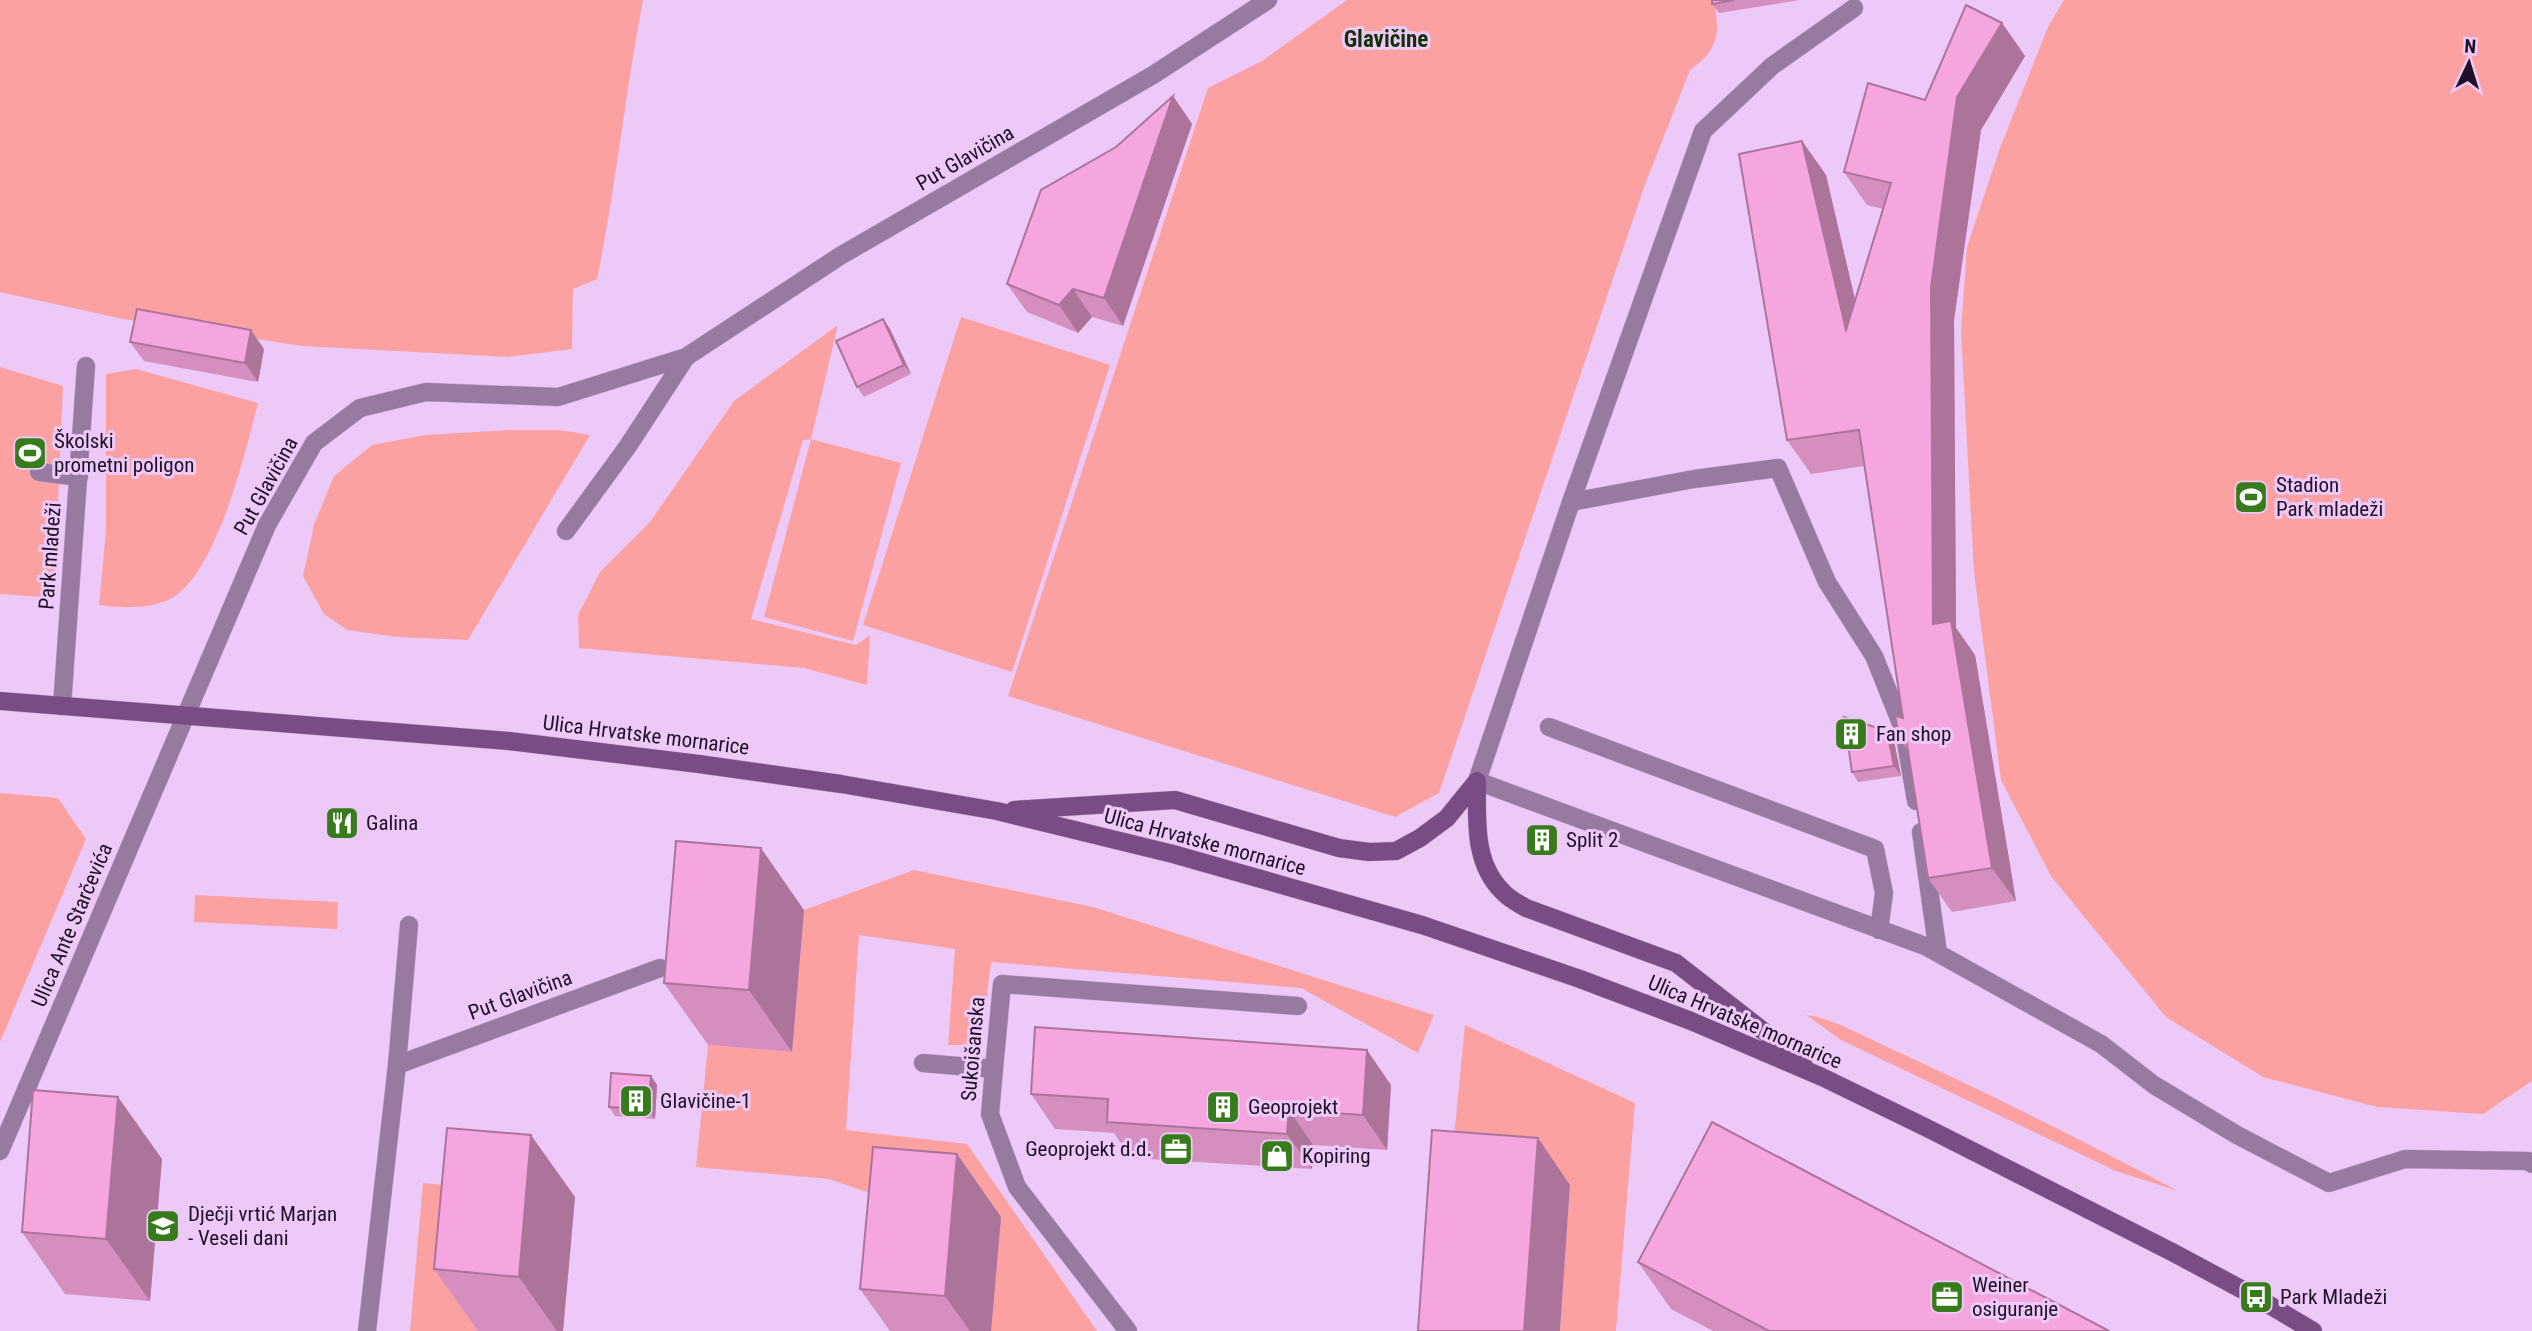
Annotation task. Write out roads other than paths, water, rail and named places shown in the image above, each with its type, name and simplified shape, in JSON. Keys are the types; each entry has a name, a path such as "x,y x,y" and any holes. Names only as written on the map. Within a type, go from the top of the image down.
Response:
{"main road":[{"name":"Ulica Hrvatske mornarice","path":"0,701 509,741 841,784 997,811 1173,854 1422,925 1666,1012 1822,1077 2172,1252 2313,1331"},
{"path":"997,811 1175,800 1339,848 1369,852 1396,851 1420,838 1447,818 1477,781"},
{"path":"1477,781 1477,832 1483,858 1492,879 1504,894 1526,908 1676,963 1822,1077"}],"street":[{"name":"Put Glavičina","path":"184,716 267,525 314,443 360,408 426,392 558,397 686,357 840,256 1153,75 1268,0"},
{"path":"1854,8 1772,66 1703,131 1571,502 1477,781 1925,946 2101,1044 2154,1085 2237,1135 2329,1183 2405,1159 2528,1161 2532,1164"},
{"name":"Put Glavičina","path":"566,531 628,446 686,357"},
{"name":"Park mladeži","path":"62,706 86,366"},
{"path":"1571,502 1694,479 1778,468 1826,582 1874,656 1904,732 1920,818 1938,953"},
{"path":"39,472 79,477"},
{"name":"Ulica Ante Starčevića","path":"0,1151 184,716"},
{"path":"1549,727 1875,849 1884,893 1879,930"},
{"path":"367,1331 397,1065 409,925"},
{"name":"Put Glavičina","path":"397,1065 660,968"},
{"name":"Sukoišanska","path":"1128,1331 1017,1187 990,1114 1002,984 1298,1006"},
{"path":"923,1063 995,1069"}],"place":[{"name":"Školski prometni poligon","path":"30,453"},
{"name":"Stadion Park mladeži","path":"2251,497"},
{"name":"Fan shop","path":"1851,734"},
{"name":"Galina","path":"342,823"},
{"name":"Split 2","path":"1542,840"},
{"name":"Glavičine-1","path":"636,1101"},
{"name":"Geoprojekt","path":"1223,1107"},
{"name":"Geoprojekt d.d.","path":"1176,1149"},
{"name":"Kopiring","path":"1277,1156"},
{"name":"Dječji vrtić Marjan - Veseli dani","path":"163,1226"},
{"name":"Weiner osiguranje","path":"1947,1297"},
{"name":"Park Mladeži","path":"2256,1297"}],"district":[{"name":"Glavičine","path":"1386,39"}]}
